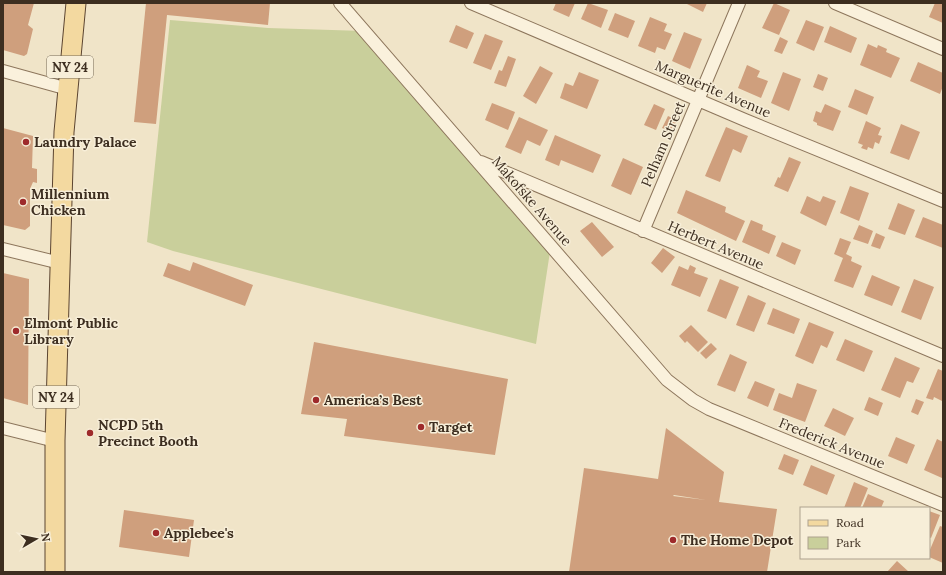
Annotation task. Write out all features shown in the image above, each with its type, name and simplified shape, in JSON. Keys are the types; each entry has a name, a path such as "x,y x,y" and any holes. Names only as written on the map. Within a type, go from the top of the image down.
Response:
{"main road":[{"name":"NY 24","path":"55,572 55,441 64,132 76,3"}],"street":[{"name":"Makofske Avenue","path":"340,3 667,380 693,400 710,409"},
{"name":"Marguerite Avenue","path":"471,3 698,98 745,120 943,200"},
{"name":"Pelham Street","path":"643,231 738,3"},
{"path":"835,3 943,48"},
{"path":"3,72 68,89"},
{"name":"Herbert Avenue","path":"478,161 943,356"},
{"path":"3,249 60,263"},
{"name":"Frederick Avenue","path":"710,409 943,506"},
{"path":"3,428 55,441"}],"green space":[{"path":"170,20 268,28 364,31 551,245 536,344 173,251 147,242"}],"building":[{"path":"3,3 34,3 28,25 33,29 27,54 24,56 3,50"},
{"path":"146,3 270,3 268,25 167,15 156,124 134,122"},
{"path":"556,3 575,3 569,17 553,10"},
{"path":"588,3 608,10 601,28 581,19"},
{"path":"685,3 707,3 703,12"},
{"path":"774,3 790,10 779,35 762,28"},
{"path":"935,3 943,3 943,23 929,17"},
{"path":"615,13 635,21 628,38 608,30"},
{"path":"650,17 667,24 664,31 672,34 665,50 657,47 655,53 638,46"},
{"path":"806,20 824,27 814,51 796,43"},
{"path":"456,25 474,33 467,49 449,42"},
{"path":"830,26 857,38 851,53 824,42"},
{"path":"684,32 702,39 690,69 672,61"},
{"path":"485,34 503,41 491,70 473,63"},
{"path":"780,37 788,41 782,54 774,51"},
{"path":"868,44 877,48 878,45 887,49 886,52 900,58 891,78 860,65"},
{"path":"508,56 516,59 506,87 494,83 499,70 502,71"},
{"path":"918,62 943,73 943,86 940,94 910,81"},
{"path":"747,65 760,71 757,77 768,81 761,98 738,88"},
{"path":"540,66 553,73 536,104 523,96"},
{"path":"579,72 599,80 587,109 560,98 565,83 573,86"},
{"path":"783,72 801,79 789,111 771,103"},
{"path":"818,74 828,78 823,91 813,87"},
{"path":"855,89 874,97 867,115 848,107"},
{"path":"492,103 515,112 508,130 485,120"},
{"path":"654,104 665,109 656,130 644,125"},
{"path":"825,104 841,111 833,131 817,125 817,123 813,121 816,111 821,113"},
{"path":"668,116 677,120 672,132 662,128"},
{"path":"519,117 548,130 540,146 527,140 521,154 505,147"},
{"path":"866,121 881,128 878,135 882,136 879,144 875,142 873,149 868,147 867,150 861,148 863,145 858,143"},
{"path":"901,124 920,132 909,160 890,153"},
{"path":"726,127 748,136 741,153 733,149 720,182 705,176"},
{"path":"3,128 33,136 32,168 37,169 37,183 33,182 30,189 30,226 25,230 3,225"},
{"path":"555,135 601,155 593,173 561,160 559,166 545,160"},
{"path":"789,157 801,162 788,192 774,186 778,177 780,178"},
{"path":"623,158 643,167 631,195 611,186"},
{"path":"850,186 869,193 859,221 840,213"},
{"path":"686,190 726,207 725,212 745,221 736,241 677,213"},
{"path":"807,196 820,202 823,196 836,201 826,226 800,213"},
{"path":"898,203 915,210 905,235 888,229"},
{"path":"923,217 943,225 943,248 915,237"},
{"path":"751,220 763,225 762,230 776,236 769,254 742,242"},
{"path":"592,222 614,247 602,257 580,231"},
{"path":"859,225 873,231 868,244 853,239"},
{"path":"876,233 885,237 880,249 871,246"},
{"path":"840,238 851,242 846,254 852,257 851,261 862,266 853,288 834,281 843,258 834,254"},
{"path":"782,242 801,250 795,265 776,256"},
{"path":"663,248 675,257 662,273 651,263"},
{"path":"193,262 253,285 245,306 163,276 168,263 190,271"},
{"path":"690,265 696,268 694,273 708,278 700,297 671,285 679,266 688,270"},
{"name":"Elmont Public Library","path":"3,273 29,279 28,405 3,398"},
{"path":"872,275 900,287 892,306 864,295"},
{"path":"720,279 739,287 726,319 707,311"},
{"path":"914,279 934,287 921,320 901,312"},
{"path":"748,295 766,303 754,332 736,325"},
{"path":"773,308 800,319 794,334 767,324"},
{"path":"809,322 834,332 827,348 821,345 813,364 795,356"},
{"path":"691,325 708,342 698,352 687,341 685,343 679,336"},
{"path":"845,339 873,351 864,372 836,360"},
{"path":"314,342 508,379 495,455 344,436 347,419 301,414"},
{"path":"711,343 717,349 706,359 700,353"},
{"path":"730,354 747,362 735,392 717,385"},
{"path":"895,357 920,368 913,383 907,381 900,398 881,390"},
{"path":"938,369 943,371 942,401 934,397 933,400 926,398"},
{"path":"755,381 775,389 768,407 747,398"},
{"path":"797,383 817,390 805,422 773,410 779,393 792,398"},
{"path":"869,397 883,403 878,416 864,410"},
{"path":"916,399 924,402 918,415 911,412"},
{"path":"833,408 854,418 845,436 824,426"},
{"name":"The Home Depot","path":"666,428 724,472 719,502 777,509 767,572 569,572 584,468 658,479","holes":["674,495 706,500 673,496"]},
{"path":"896,437 915,445 907,464 888,456"},
{"path":"937,439 943,442 942,478 924,470"},
{"path":"784,454 799,460 793,475 778,469"},
{"path":"811,465 835,475 827,495 803,485"},
{"path":"854,482 868,488 860,507 844,507"},
{"path":"868,494 884,501 881,507 862,507"},
{"name":"Applebee's","path":"124,510 194,520 189,557 119,547"},
{"path":"930,511 940,515 930,538"},
{"path":"940,526 943,527 943,563 930,557 930,550"},
{"path":"897,561 909,572 887,572"}],"place":[{"name":"Laundry Palace","path":"26,142"},
{"name":"Millennium Chicken","path":"23,202"},
{"name":"Elmont Public Library","path":"16,331"},
{"name":"America’s Best","path":"316,400"},
{"name":"Target","path":"421,427"},
{"name":"NCPD 5th Precinct Booth","path":"90,433"},
{"name":"Applebee's","path":"156,533"},
{"name":"The Home Depot","path":"673,540"}]}
